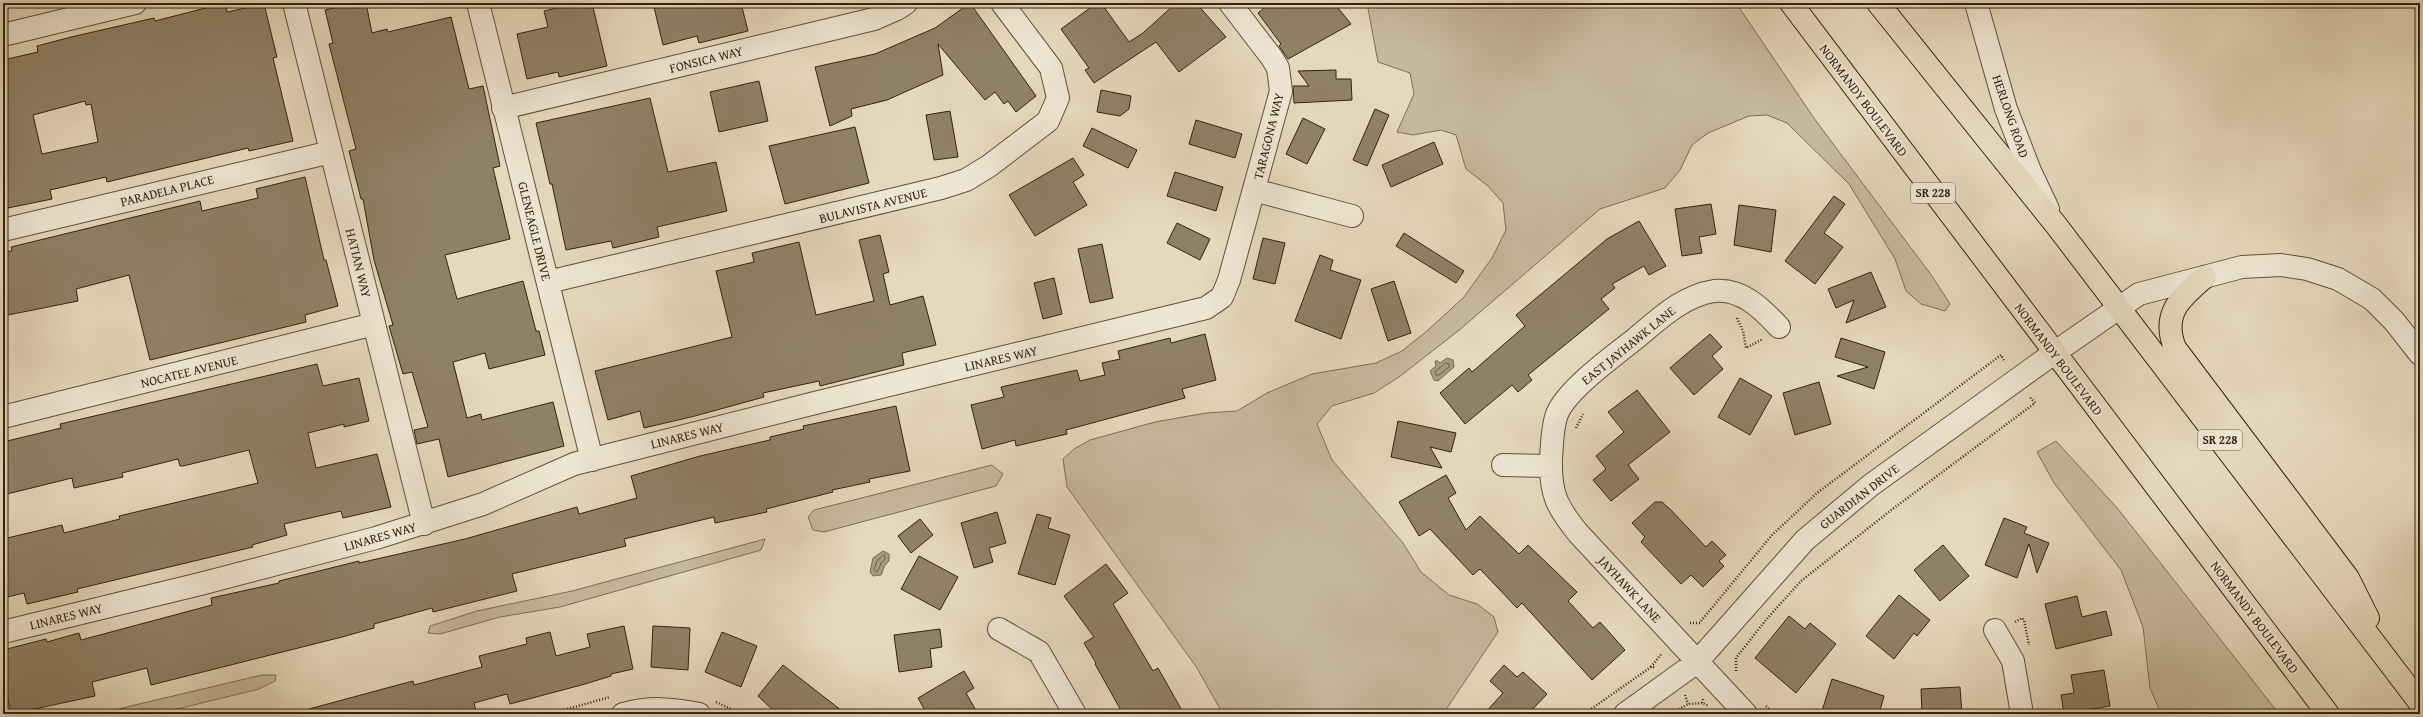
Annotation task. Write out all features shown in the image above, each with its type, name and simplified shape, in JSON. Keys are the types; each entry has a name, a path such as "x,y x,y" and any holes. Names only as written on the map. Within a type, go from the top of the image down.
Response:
{"main road":[{"name":"NORMANDY BOULEVARD","path":"1791,3 2328,714"},
{"name":"SR 228","path":"1878,3 2056,224 2420,703"},
{"path":"2205,277 2183,296 2174,310 2170,328 2175,348 2348,578 2392,667"}],"street":[{"path":"3,35 135,3"},
{"name":"HATIAN WAY","path":"294,3 424,524"},
{"name":"GLENEAGLE DRIVE","path":"478,3 592,460"},
{"name":"FONSICA WAY","path":"503,108 874,19 897,9 906,3"},
{"name":"BULAVISTA AVENUE","path":"548,282 941,188 966,180 989,166 1048,121 1058,98 1051,68 1002,3"},
{"name":"TARAGONA WAY","path":"1230,3 1278,68 1281,91 1254,190"},
{"name":"HERLONG ROAD","path":"1976,3 2006,109 2030,170 2056,224"},
{"name":"PARADELA PLACE","path":"3,230 331,152"},
{"path":"1254,190 1352,216"},
{"name":"LINARES WAY","path":"3,632 200,584 424,524 483,504 574,464 819,402 1206,308 1222,296 1229,280 1254,190"},
{"name":"GUARDIAN DRIVE","path":"1625,714 1697,662 1805,540 1871,485 2017,379 2139,294 2242,267 2274,265 2302,268 2330,276 2362,292 2379,305 2420,354"},
{"name":"EAST JAYHAWK LANE","path":"1551,456 1556,416 1577,386 1680,302 1714,291 1733,293 1756,303 1780,327"},
{"name":"NOCATEE AVENUE","path":"3,417 374,324"},
{"path":"1503,465 1551,456"},
{"name":"JAYHAWK LANE","path":"1551,456 1552,488 1561,512 1578,533 1697,662 1754,709"},
{"path":"999,629 1039,652 1075,714"},
{"path":"1995,630 2013,661 2022,714"},
{"path":"623,714 640,709 674,708 699,714"}],"path":[{"path":"1732,314 1736,316 1744,331 1746,348 1754,346 1780,327"},
{"path":"1738,674 1734,669 1736,658 1765,621 1801,581 1890,511 2034,403 2017,379"},
{"path":"1574,431 1586,408"},
{"path":"1686,621 1690,623"},
{"path":"1671,714 1688,704 1702,703"},
{"path":"1754,709 1774,714"}],"shaded area":[{"path":"1367,3 1736,3 1816,121 1932,276 1950,304 1945,311 1921,304 1906,291 1895,259 1849,184 1787,123 1767,115 1749,116 1708,133 1692,145 1680,170 1665,188 1600,209 1458,331 1399,377 1374,393 1332,406 1317,424 1332,460 1403,543 1421,572 1449,595 1477,604 1494,617 1498,632 1443,714 1223,714 1197,668 1067,487 1063,459 1074,449 1090,440 1155,422 1206,413 1237,411 1267,393 1312,374 1376,363 1402,351 1427,331 1464,297 1492,258 1506,230 1503,203 1488,186 1466,169 1456,135 1441,130 1413,135 1397,132 1414,94 1410,73 1378,62"},
{"path":"2056,441 2118,509 2279,714 2161,714 2150,688 2143,627 2121,570 2054,483 2037,452"},
{"path":"992,465 1003,474 996,486 824,532 813,530 808,517 814,510"},
{"path":"765,539 761,550 560,607 500,617 440,634 428,633 430,626 477,611 572,591"},
{"path":"262,675 276,675 275,681 259,689 157,714 97,714"}],"water":[{"path":"1447,358 1453,360 1454,367 1438,381 1434,380 1430,371 1436,366 1435,361 1440,363"},
{"path":"883,551 889,554 889,561 885,565 881,575 873,576 870,572 873,558"}],"building":[{"path":"225,3 227,12 264,4 277,57 273,58 293,141 249,151 248,148 107,182 106,177 50,190 52,199 3,209 3,60 38,52 37,46 71,37 154,18 155,21","holes":["85,101 86,105 91,104 98,142 42,154 33,115"]},
{"path":"356,3 366,3 372,33 387,29 388,32 451,17 469,89 483,86 500,166 493,168 510,239 445,255 457,299 523,281 536,331 539,331 545,355 489,369 485,353 453,362 467,418 481,414 482,420 553,402 564,446 448,477 439,439 417,444 414,430 428,427 412,372 403,374 389,326 393,325 374,260 363,199 361,199 349,151 356,149 329,44 333,43 325,10"},
{"path":"577,3 592,3 607,66 559,77 558,72 527,79 517,34 548,27 544,11"},
{"path":"653,3 741,3 748,31 699,43 697,36 663,45"},
{"path":"970,3 1036,96 1016,112 1008,101 1004,104 995,92 985,100 938,44 943,75 887,100 851,109 852,116 830,126 815,67 875,54 935,28"},
{"path":"1097,3 1101,3 1129,42 1143,33 1176,3 1196,3 1226,37 1179,72 1156,42 1094,83 1085,70 1089,68 1061,29"},
{"path":"1270,3 1334,3 1351,24 1288,59 1279,46 1281,44 1258,13"},
{"path":"1336,70 1336,79 1351,79 1352,100 1294,103 1293,86 1309,86 1298,71"},
{"path":"759,81 768,121 719,132 710,92"},
{"path":"1101,90 1131,96 1129,109 1120,116 1097,112"},
{"path":"650,98 668,172 716,162 727,211 657,227 659,237 613,248 611,241 566,250 552,184 550,184 536,123"},
{"path":"1375,109 1389,115 1367,166 1353,160"},
{"path":"950,111 958,157 934,160 926,115"},
{"path":"1303,118 1325,129 1307,164 1286,154"},
{"path":"1196,120 1242,134 1235,158 1189,144"},
{"path":"855,127 869,183 785,204 769,146"},
{"path":"1092,128 1137,150 1128,168 1083,146"},
{"path":"1434,142 1443,164 1391,187 1382,165"},
{"path":"1073,158 1084,175 1073,182 1087,205 1035,236 1009,195"},
{"path":"1175,172 1223,187 1216,211 1167,196"},
{"path":"305,177 324,260 326,260 338,306 305,315 306,322 150,360 129,275 76,289 78,301 3,316 3,252 12,251 11,247 200,201 202,211 258,198 256,189"},
{"path":"1834,196 1845,204 1824,233 1843,247 1815,284 1785,261"},
{"path":"1711,204 1716,234 1699,237 1702,253 1682,256 1675,209"},
{"path":"1739,205 1776,210 1771,252 1734,245"},
{"path":"1639,221 1666,266 1649,275 1644,266 1612,284 1615,288 1601,299 1609,309 1528,375 1532,380 1518,392 1512,385 1465,424 1440,393 1469,368 1472,372 1525,326 1516,315 1607,239"},
{"path":"1177,223 1210,239 1200,260 1167,243"},
{"path":"1404,233 1464,271 1456,283 1396,246"},
{"path":"880,235 889,272 883,274 890,305 923,296 936,345 902,353 904,365 820,386 819,381 763,393 764,397 644,428 640,411 608,420 595,371 732,337 716,271 754,262 752,253 799,242 816,315 874,301 859,240"},
{"path":"1263,238 1285,243 1275,284 1253,279"},
{"path":"1102,244 1113,298 1090,303 1078,249"},
{"path":"1320,255 1333,260 1330,270 1361,280 1341,339 1295,321"},
{"path":"1871,272 1886,307 1846,323 1854,300 1836,308 1828,289"},
{"path":"1054,278 1062,314 1043,319 1034,283"},
{"path":"1394,281 1411,333 1388,341 1371,289"},
{"path":"1205,334 1216,380 1182,389 1185,398 1066,430 1067,434 1016,446 1015,440 982,449 971,405 1004,397 1001,387 1077,370 1080,381 1105,375 1102,363 1120,359 1118,351 1170,338 1171,343"},
{"path":"1710,334 1722,347 1712,356 1723,369 1694,395 1670,368"},
{"path":"1841,338 1885,352 1874,389 1837,376 1868,367 1835,357"},
{"path":"317,364 323,386 359,378 369,421 344,427 344,424 308,433 316,468 377,454 391,507 343,518 341,511 284,524 287,535 252,545 253,547 77,589 78,592 27,604 24,593 3,598 3,539 62,525 64,533 120,519 119,516 258,483 249,450 183,466 180,466 178,459 122,473 123,477 74,488 72,478 3,495 3,442 61,428 60,424"},
{"path":"1740,378 1772,396 1750,435 1718,417"},
{"path":"1819,382 1831,424 1795,435 1783,393"},
{"path":"1637,390 1670,432 1628,465 1639,479 1611,501 1593,480 1606,469 1596,456 1624,432 1608,412"},
{"path":"896,406 910,471 869,479 870,482 832,490 833,492 766,509 767,512 715,523 714,517 624,539 626,546 512,574 517,591 433,612 432,608 374,624 374,628 342,637 151,685 147,668 92,682 95,696 11,714 3,678 3,650 46,639 47,642 79,633 81,640 212,605 211,598 279,583 279,581 359,561 359,563 465,539 577,507 579,514 637,498 631,476 700,456 770,440 770,437 804,429 803,426"},
{"path":"1398,421 1456,433 1451,452 1430,447 1442,468 1391,457"},
{"path":"1446,475 1456,493 1448,498 1466,530 1480,516 1519,554 1528,545 1577,592 1568,601 1593,628 1600,622 1625,650 1592,680 1522,603 1517,608 1480,569 1473,575 1430,529 1419,536 1399,502"},
{"path":"1655,502 1662,502 1670,509 1706,547 1712,541 1726,555 1719,561 1724,566 1703,587 1691,575 1681,584 1641,542 1645,537 1632,523"},
{"path":"997,512 1006,543 989,548 993,562 974,568 961,523"},
{"path":"1037,514 1051,518 1048,528 1070,535 1055,585 1018,574"},
{"path":"2004,518 2027,527 2024,533 2049,543 2037,573 2029,544 2017,578 1985,565"},
{"path":"920,519 933,535 911,553 898,536"},
{"path":"1943,545 1969,576 1940,601 1914,570"},
{"path":"919,556 958,577 940,610 901,589"},
{"path":"1106,564 1128,593 1113,604 1153,671 1158,668 1184,714 1123,714 1084,643 1094,637 1064,596"},
{"path":"1899,595 1930,620 1917,636 1914,633 1894,659 1866,636"},
{"path":"2077,596 2082,617 2106,611 2112,635 2056,649 2045,604"},
{"path":"1789,616 1805,629 1810,623 1836,644 1796,693 1755,658"},
{"path":"624,626 633,669 611,674 611,676 585,684 510,704 507,694 474,703 476,711 462,714 310,714 309,709 413,681 414,685 482,667 479,656 527,644 526,638 550,632 556,656 590,647 587,634"},
{"path":"653,626 690,628 688,670 651,667"},
{"path":"940,629 942,647 930,649 932,667 899,672 894,635"},
{"path":"722,632 757,646 741,687 705,672"},
{"path":"783,665 846,714 777,714 758,696"},
{"path":"1504,665 1517,677 1523,672 1547,694 1528,714 1484,714 1503,693 1490,681"},
{"path":"2104,670 2110,706 2064,714 2061,695 2074,693 2071,675"},
{"path":"964,671 974,688 966,693 978,714 927,714 918,698"},
{"path":"1832,679 1884,696 1879,714 1821,714"},
{"path":"1960,687 1962,714 1922,714 1921,689"}]}
